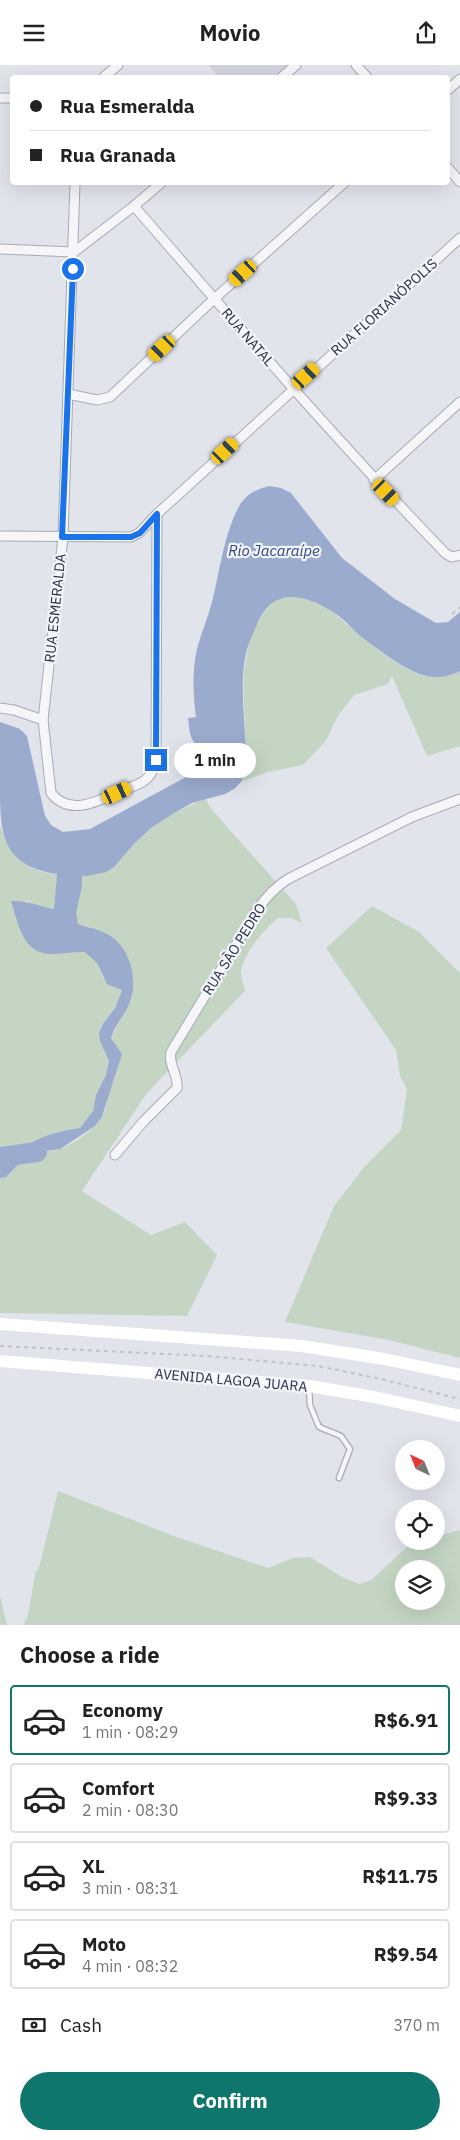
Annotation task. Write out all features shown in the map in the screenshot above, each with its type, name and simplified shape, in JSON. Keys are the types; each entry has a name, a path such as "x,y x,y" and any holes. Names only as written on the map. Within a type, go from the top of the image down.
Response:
{"main road":[{"path":"0,1324 302,1345 384,1359 460,1375"},
{"name":"AVENIDA LAGOA JUARA","path":"0,1361 309,1386 374,1397 460,1416"}],"street":[{"path":"106,75 118,65"},
{"path":"284,75 296,65"},
{"path":"356,65 365,75"},
{"path":"450,88 460,79"},
{"path":"450,170 460,182"},
{"name":"RUA ESMERALDA","path":"75,185 62,537 44,720 50,793 63,803 90,805 145,780 153,770 156,760 157,514"},
{"path":"0,249 74,251 159,185"},
{"path":"68,394 97,400 110,397 214,299 342,185"},
{"name":"RUA NATAL","path":"134,206 292,389 374,480 446,554 452,557 460,555"},
{"name":"RUA FLORIANÓPOLIS","path":"62,537 131,537 140,533 157,514 292,389 460,238"},
{"path":"374,480 460,401"},
{"path":"0,536 62,537"},
{"path":"0,708 14,710 44,720"},
{"name":"RUA SÃO PEDRO","path":"115,1155 143,1122 177,1088 178,1082 170,1061 171,1052 267,895 275,887 297,875 412,817 460,799"}],"lane":[{"path":"309,1386 310,1405 319,1427 340,1437 347,1443 350,1449 339,1478"}],"path":[{"path":"452,614 460,607"},
{"path":"0,1346 207,1356 318,1366 399,1383 460,1399"}],"shaded area":[{"path":"208,65 288,65 276,75 217,75"}],"green space":[{"path":"286,597 310,599 325,607 379,651 414,672 427,676 436,676 460,671 460,746 427,756 392,676 388,684 354,695 338,716 325,742 303,765 268,772 241,782 246,768 244,679 249,645 255,628 264,612 275,602"},
{"path":"205,798 212,810 296,904 302,923 291,918 278,918 261,935 246,957 241,972 245,991 147,1093 82,1191 151,1235 185,1222 217,1255 187,1316 0,1313 0,1178 8,1175 26,1158 71,1144 89,1132 102,1117 118,1063 118,1057 111,1038 133,994 90,927 78,926 70,920 68,898 72,875 87,876 114,867 151,828 171,815"},
{"path":"0,824 8,844 19,859 35,870 57,874 55,909 38,906 24,900 68,952 85,951 97,963 103,978 122,990 115,1008 103,1024 100,1041 109,1061 106,1075 96,1095 93,1111 80,1128 37,1139 0,1163"},
{"path":"372,906 419,932 460,973 460,1358 389,1340 285,1322 334,1206 365,1166 401,1130 407,1089 400,1076 396,1050 326,948"},
{"path":"58,1491 174,1536 268,1568 293,1558 310,1557 342,1577 359,1584 371,1580 404,1550 445,1550 445,1534 460,1530 460,1625 23,1625 28,1615 36,1570 38,1571"},
{"path":"0,1596 7,1625 0,1625"}],"water":[{"name":"Rio Jacaraípe","path":"269,486 281,488 291,493 342,558 395,599 436,623 448,622 460,612 460,671 451,675 437,677 415,672 381,652 359,635 343,619 318,603 306,599 284,598 274,602 265,610 247,649 243,672 246,768 241,782 225,794 192,803 151,828 114,867 106,872 87,876 72,875 68,898 70,920 79,925 104,932 117,941 128,957 133,976 132,995 129,1004 111,1038 122,1054 102,1117 95,1126 60,1149 40,1152 24,1159 6,1177 0,1178 0,1163 37,1139 80,1128 93,1111 96,1095 106,1075 109,1061 100,1041 99,1033 115,1008 122,990 107,984 97,963 85,952 49,954 40,952 33,948 22,935 11,901 27,902 54,909 57,874 39,870 25,864 8,845 1,819 0,804 0,722 20,729 27,736 45,816 51,825 63,832 90,829 199,770 203,765 204,757 192,739 188,718 196,717 193,683 197,649 212,602 226,538 235,514 241,503 250,494"}],"waterway":[{"path":"68,926 66,912 72,885 72,851"},
{"path":"0,1157 37,1152"}],"route":[{"path":"73,269 62,537 131,537 140,533 157,514 156,760"}]}
